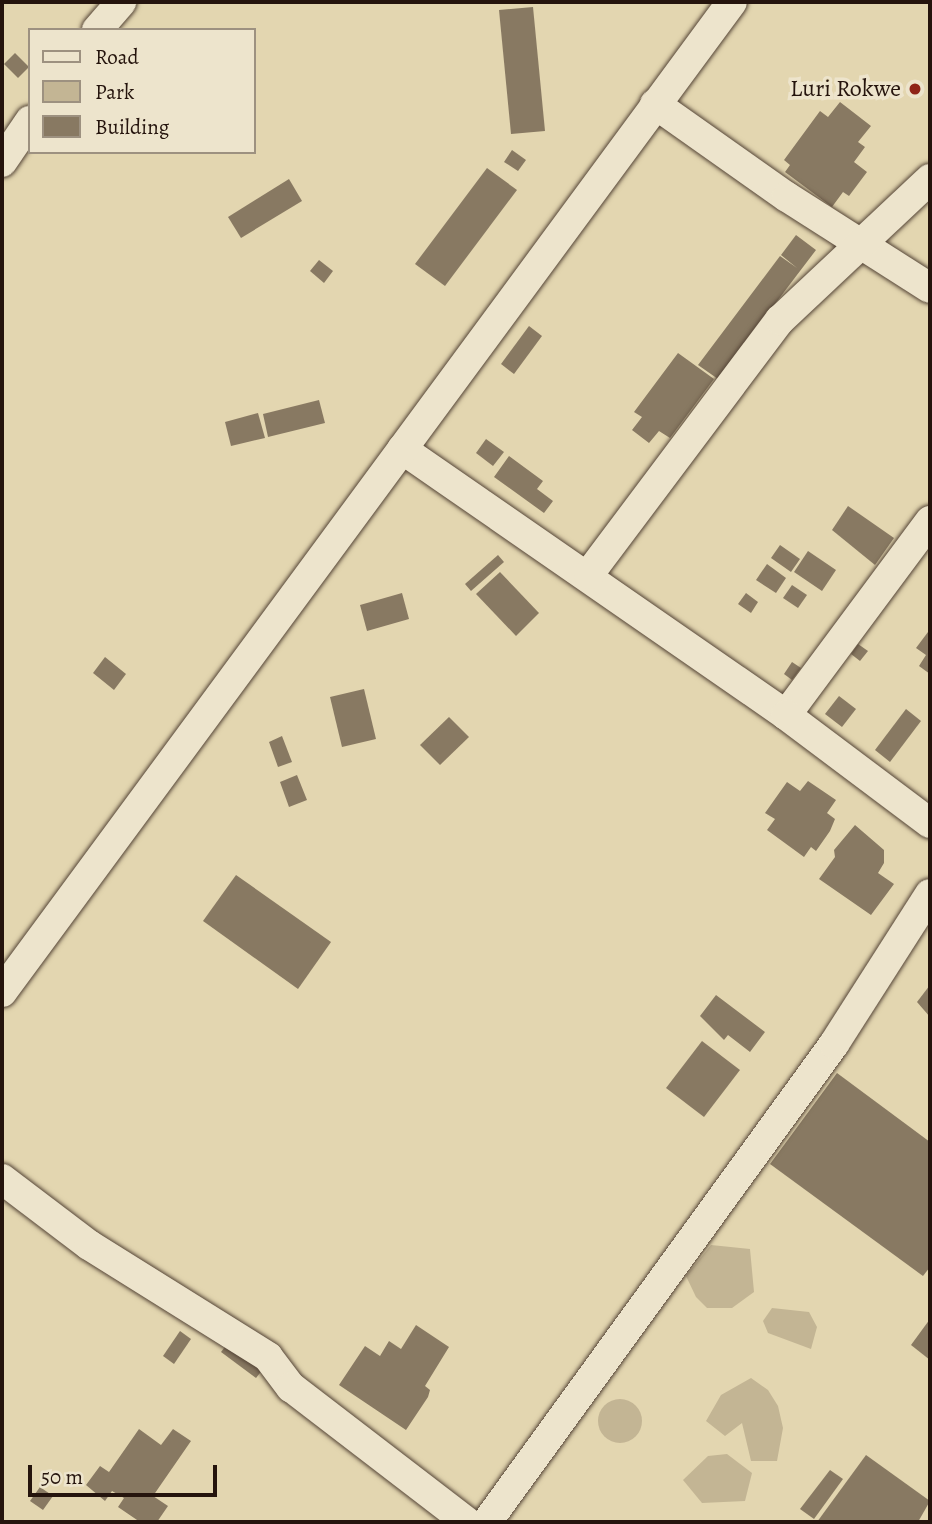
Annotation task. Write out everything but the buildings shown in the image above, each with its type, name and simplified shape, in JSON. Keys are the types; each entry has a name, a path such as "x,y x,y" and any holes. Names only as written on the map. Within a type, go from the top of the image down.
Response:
{"street":[{"path":"99,28 121,2"},
{"path":"2,992 732,2"},
{"path":"655,104 930,288"},
{"path":"2,162 28,124"},
{"path":"589,574 780,320 930,179"},
{"path":"402,449 589,574 930,822"},
{"path":"786,715 930,521"},
{"path":"487,1522 834,1044 930,894"},
{"path":"2,1179 89,1245 268,1357 291,1387 467,1522"}],"green space":[{"path":"711,1245 750,1249 754,1292 732,1308 707,1308 696,1297 686,1276"},
{"path":"772,1308 809,1312 817,1327 811,1349 768,1333 763,1321"},
{"path":"751,1378 768,1390 778,1406 783,1428 777,1461 751,1461 742,1423 725,1436 706,1421 721,1395"},
{"path":"620,1399 635,1406 642,1421 635,1436 620,1443 605,1436 598,1421 605,1406"},
{"path":"727,1454 752,1473 745,1501 702,1503 683,1480 708,1456"}],"place":[{"name":"Luri Rokwe","path":"915,89"}]}
